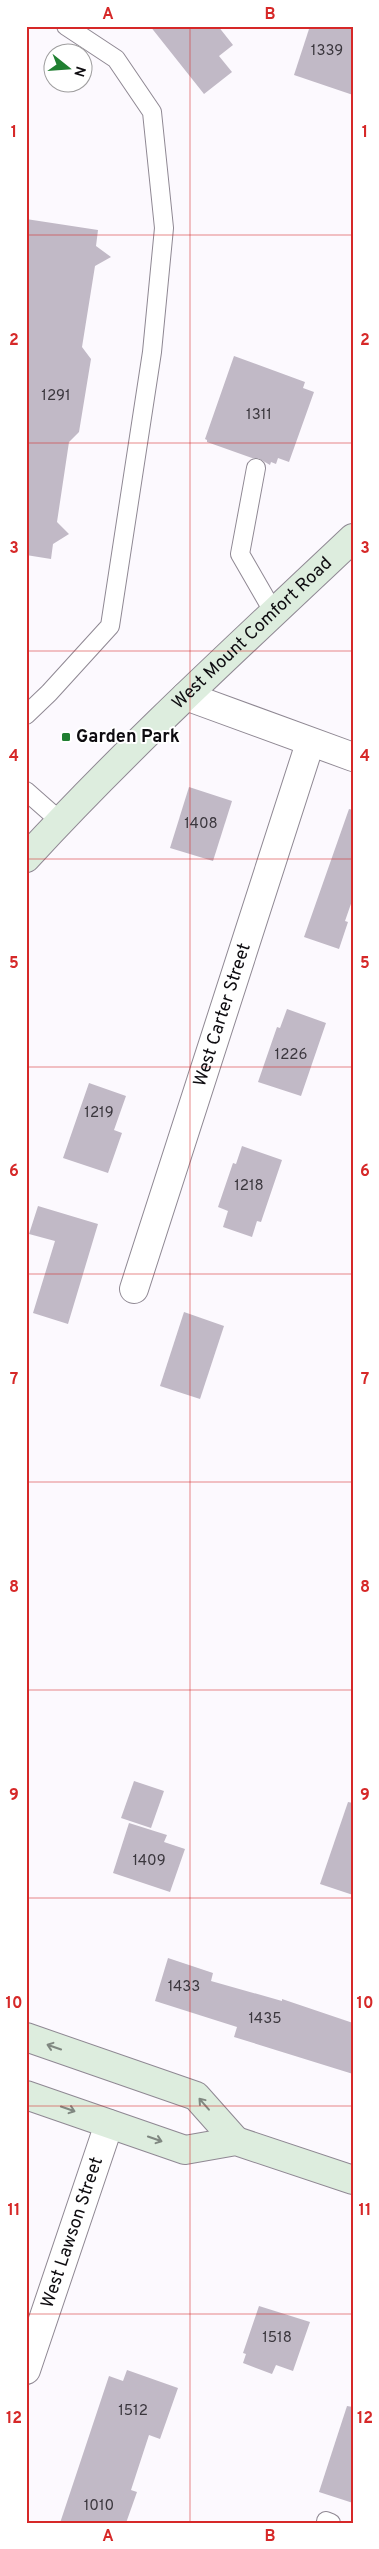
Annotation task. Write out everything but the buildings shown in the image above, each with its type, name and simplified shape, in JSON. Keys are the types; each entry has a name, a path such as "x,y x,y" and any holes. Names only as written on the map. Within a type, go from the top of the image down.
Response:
{"main road":[{"name":"West Mount Comfort Road","path":"26,858 60,821 186,696 353,538"},
{"path":"26,2037 196,2096 236,2141"},
{"path":"26,2095 185,2150 236,2141 353,2180"}],"street":[{"path":"186,696 310,743 353,757"},
{"name":"West Carter Street","path":"134,1289 310,743"},
{"name":"West Lawson Street","path":"26,2370 109,2124"}],"lane":[{"path":"26,714 49,694 110,626 152,352 164,228 152,112 116,59 66,26"},
{"path":"256,468 240,554 274,613"},
{"path":"26,791 60,821"}],"place":[{"name":"Garden Park","path":"66,737"}]}
